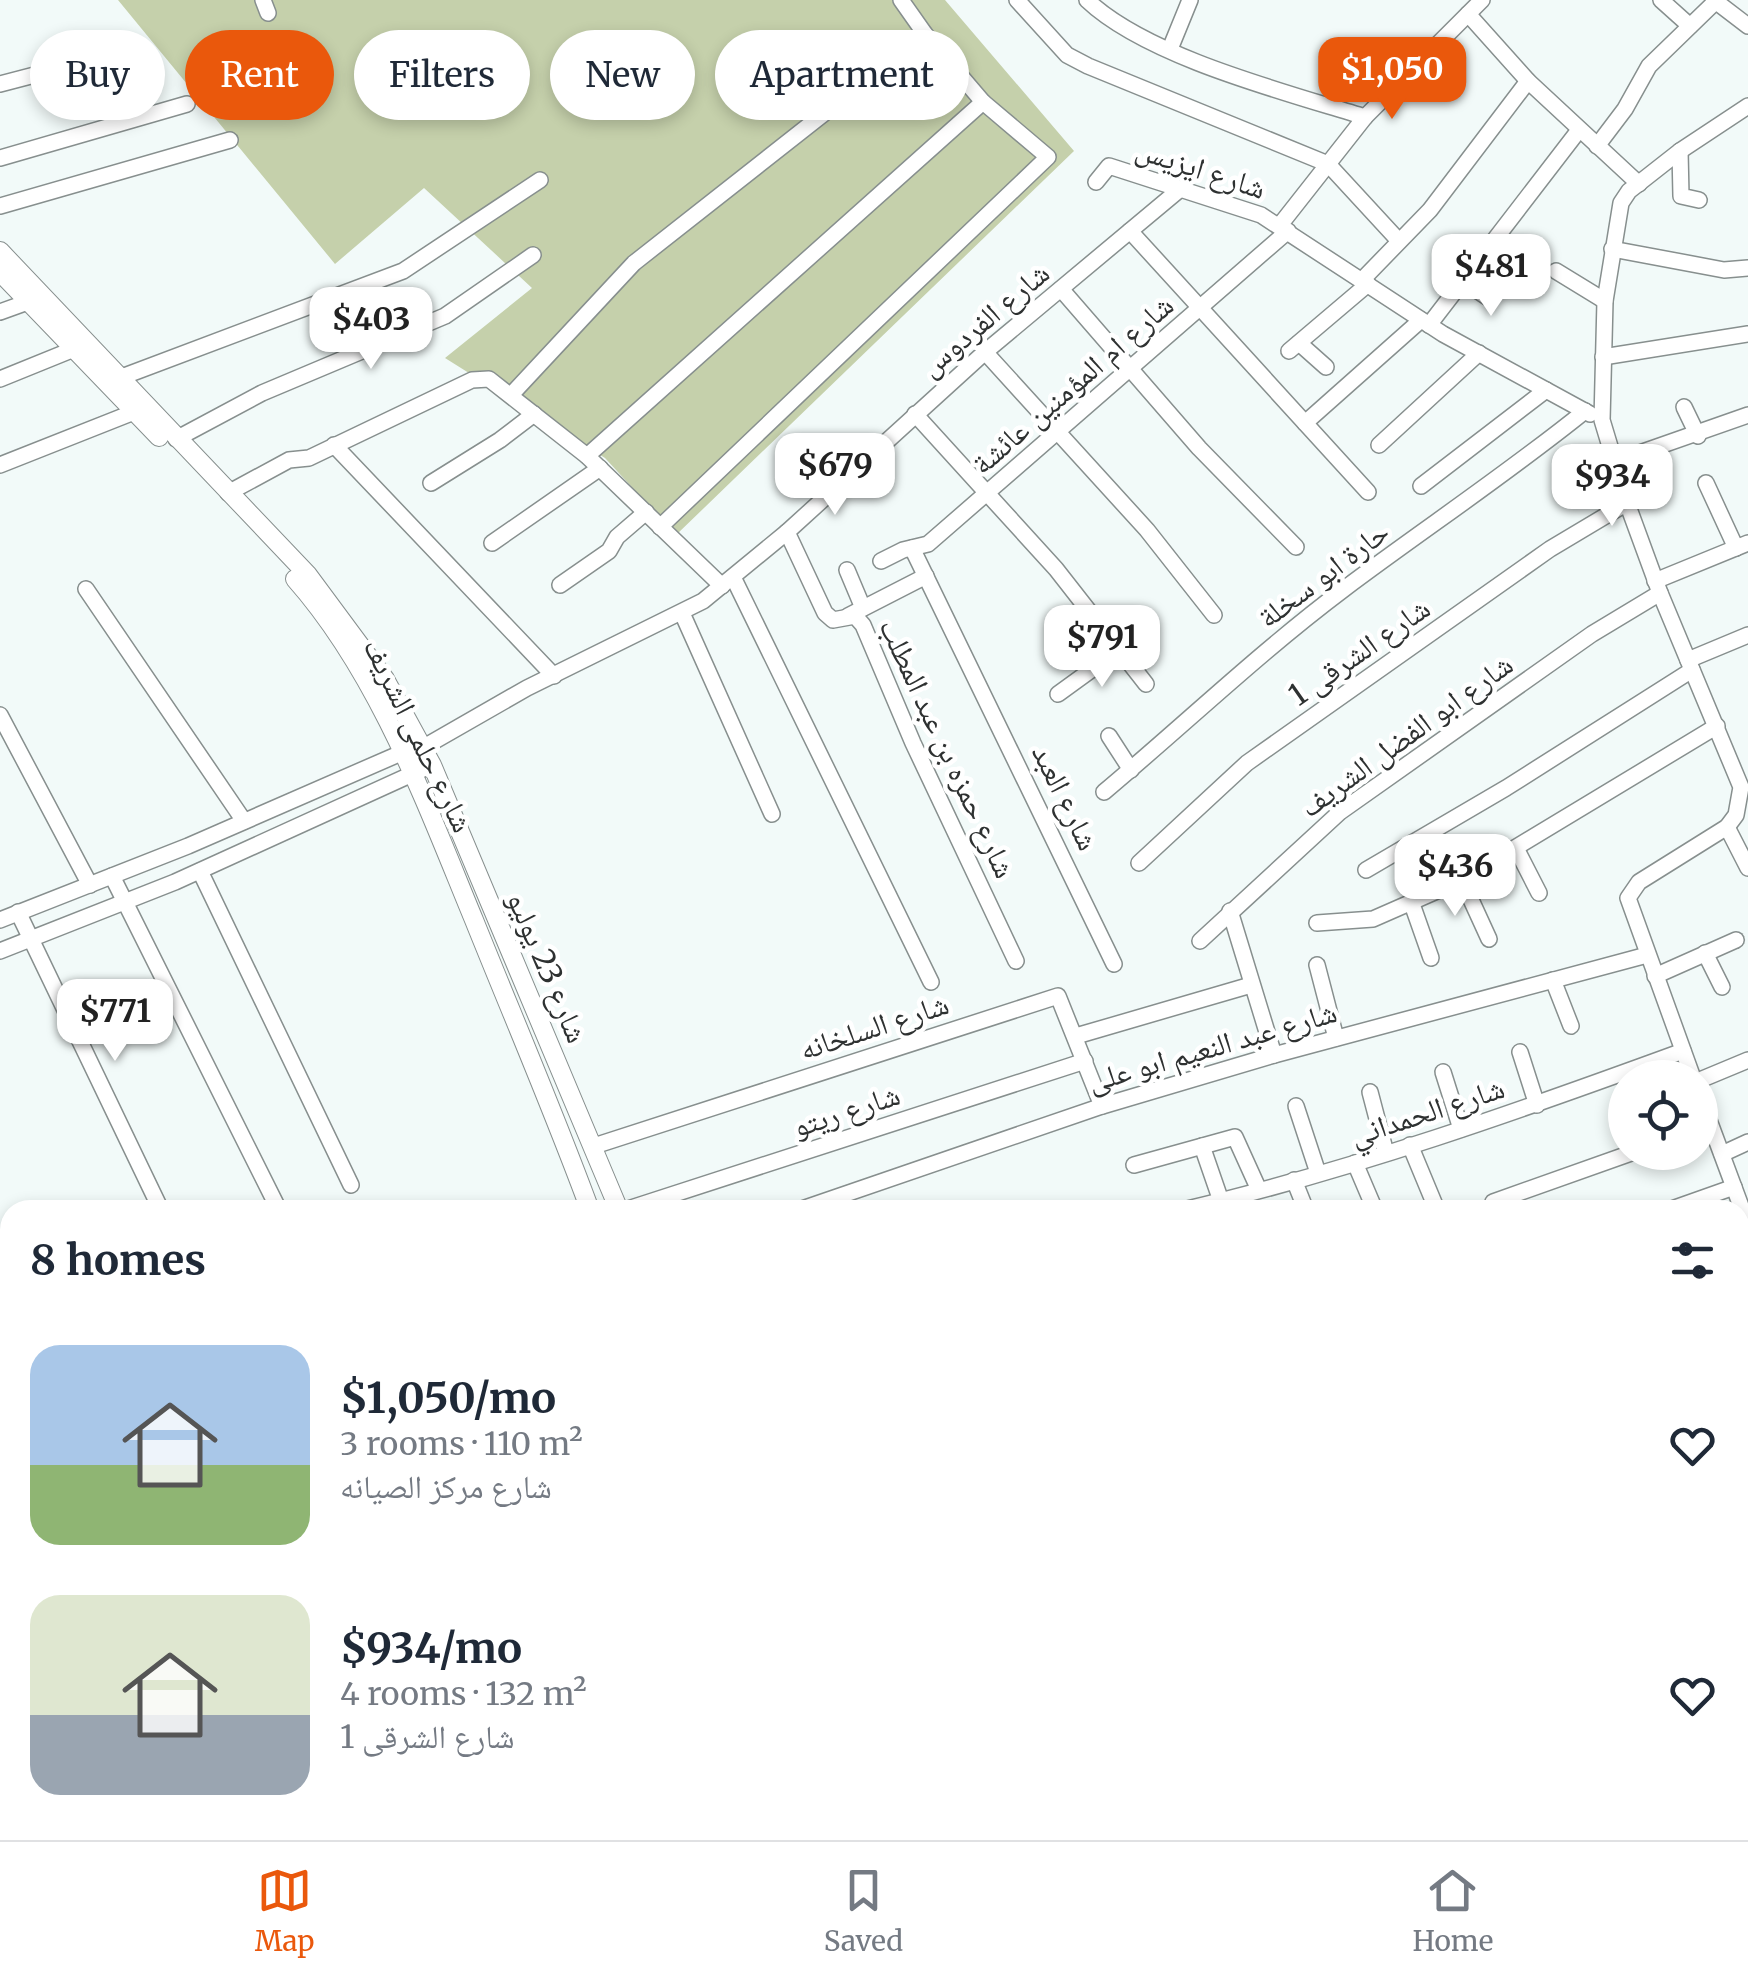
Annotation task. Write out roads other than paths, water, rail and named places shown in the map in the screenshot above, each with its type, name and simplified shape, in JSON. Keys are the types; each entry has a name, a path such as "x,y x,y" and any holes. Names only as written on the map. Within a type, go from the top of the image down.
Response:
{"street":[{"path":"901,0 921,30"},
{"path":"1018,0 1066,55 1077,61 1328,164 1398,241"},
{"path":"1086,0 1112,20 1237,77 1365,116"},
{"path":"1170,49 1190,0"},
{"name":"شارع ام المؤمنين عائشة","path":"881,560 928,544 1201,308 1284,228 1365,116 1482,0"},
{"path":"1661,0 1690,26"},
{"path":"1597,146 1625,109 1648,66 1715,0 1748,26"},
{"path":"1468,14 1528,80 1638,184"},
{"path":"0,84 30,76"},
{"path":"1326,367 1294,347 1365,282 1430,210 1528,80"},
{"path":"660,527 1046,159 1046,153 969,86"},
{"path":"587,456 983,102"},
{"path":"0,158 185,105"},
{"path":"1687,1060 1629,908 1631,888 1727,827 1736,815 1744,785 1658,587 1614,462 1602,420 1605,301 1621,203 1638,184 1748,106"},
{"path":"511,394 634,263 815,120"},
{"path":"1305,423 1425,322 1463,280 1579,130"},
{"path":"0,206 230,140"},
{"path":"1680,152 1679,190 1686,199 1699,200"},
{"name":"شارع ايزيس","path":"1096,182 1109,166 1243,208 1284,228 1425,322 1602,420"},
{"path":"120,378 403,271 540,180"},
{"name":"شارع الفردوس","path":"0,951 200,871 411,774 428,756 554,676 682,613 728,582 787,532 985,352 1179,190"},
{"path":"1130,231 1368,492"},
{"path":"1612,250 1724,270 1748,268"},
{"name":"شارع حلمى الشريف","path":"0,251 74,349 324,614 356,662 411,774 586,1200"},
{"path":"176,439 262,394 444,316 533,255"},
{"path":"1556,271 1605,301"},
{"name":"شارع حلمى الشريف","path":"0,272 36,299 120,378 336,608 428,756"},
{"path":"1463,280 1487,297 1507,274"},
{"path":"1061,289 1130,370 1296,547"},
{"path":"0,312 36,299"},
{"path":"1603,357 1748,334"},
{"path":"0,380 74,349"},
{"path":"985,352 1147,530 1214,614"},
{"path":"1380,446 1479,353"},
{"path":"228,493 289,460 309,458 472,380 489,379 511,394 728,582 931,982"},
{"path":"1422,486 1546,390"},
{"path":"1684,407 1698,436"},
{"name":"حارة ابو سخلة","path":"1104,792 1262,654 1520,464 1584,411"},
{"path":"0,464 134,412"},
{"path":"431,482 534,414"},
{"path":"915,414 989,493 1146,684"},
{"path":"1614,462 1698,436 1748,415"},
{"path":"334,444 554,676"},
{"path":"492,542 600,468"},
{"path":"1706,484 1742,545"},
{"name":"شارع الشرقى 1","path":"1138,863 1248,764 1550,549 1626,503"},
{"path":"560,585 608,551 616,537 646,512"},
{"name":"شارع حمزه بن عبد المطلب","path":"787,532 825,613 834,620 855,612 863,625 913,743 1016,961"},
{"name":"شارع ابو الفضل الشريف","path":"1200,941 1340,812 1658,587 1742,545"},
{"name":"شارع العبد","path":"912,548 1114,964"},
{"path":"847,570 855,612 926,576"},
{"path":"86,589 244,821"},
{"path":"682,613 772,814"},
{"path":"1366,870 1506,788 1690,665 1748,635"},
{"path":"1058,694 1120,649"},
{"path":"0,716 90,885"},
{"path":"392,732 410,722"},
{"path":"1317,923 1373,919 1462,880 1717,726"},
{"path":"1108,736 1131,770"},
{"path":"0,920 400,753"},
{"name":"شارع 23 يوليو","path":"428,756 618,1200"},
{"path":"1727,827 1748,868"},
{"path":"1517,850 1539,893"},
{"path":"200,871 351,1185"},
{"path":"112,876 274,1200"},
{"path":"1462,880 1489,939"},
{"path":"1412,904 1430,958"},
{"path":"1230,910 1274,1055"},
{"path":"18,912 155,1200"},
{"path":"1655,976 1736,940"},
{"path":"1706,953 1722,988"},
{"name":"شارع عبد النعيم ابو على","path":"828,1200 1102,1106 1274,1055 1647,955"},
{"path":"1317,965 1336,1038"},
{"path":"1553,980 1571,1026"},
{"path":"1076,1036 1251,985"},
{"name":"شارع السلخانه","path":"594,1146 1058,996 1102,1106"},
{"name":"شارع الحمداني","path":"1235,1200 1537,1105 1683,1051"},
{"path":"1520,1052 1537,1105"},
{"path":"1718,1071 1748,1060"},
{"name":"شارع ريتو","path":"653,1200 1085,1062"},
{"path":"1444,1072 1460,1130"},
{"path":"1370,1092 1386,1153"},
{"path":"1296,1106 1318,1173"},
{"path":"1134,1165 1238,1138 1260,1190"},
{"path":"1722,1154 1748,1142"},
{"path":"1410,1145 1434,1200"},
{"path":"1202,1146 1226,1200"},
{"path":"1701,1200 1739,1188 1718,1148"},
{"path":"1499,1200 1608,1161"},
{"path":"1355,1163 1372,1200"},
{"path":"1294,1180 1302,1200"}]}
